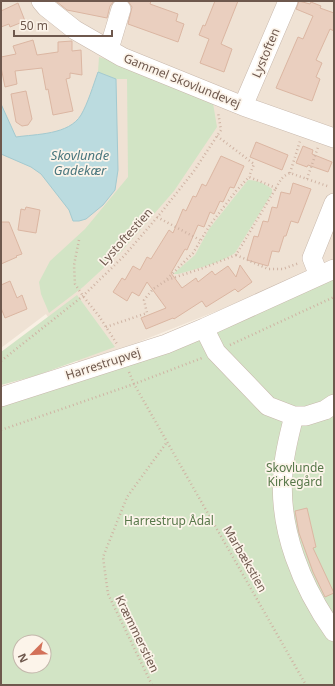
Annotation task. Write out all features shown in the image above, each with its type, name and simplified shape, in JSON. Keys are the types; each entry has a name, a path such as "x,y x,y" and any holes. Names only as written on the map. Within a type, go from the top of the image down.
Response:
{"street":[{"name":"Gammel Skovlundevej","path":"41,1 46,7 75,30 122,57 222,96 243,106 328,136"},
{"name":"Lystoften","path":"243,106 288,1"},
{"path":"108,50 121,9"},
{"path":"327,272 312,258 334,203"},
{"name":"Harrestrupvej","path":"1,396 166,344 327,272"},
{"path":"204,328 216,352 268,406 294,416 306,416 325,410 334,404"},
{"path":"294,416 283,474 283,502 285,517 293,551 302,577 312,597 334,632"}],"path":[{"name":"Lystoftestien","path":"1,361 83,296 124,256 157,217 194,171 221,130 217,108 222,96"},
{"path":"290,173 304,127"},
{"path":"106,326 146,313 144,300 153,289 167,280 193,254 200,240 236,191 249,177 254,164 217,136"},
{"path":"307,179 328,136"},
{"path":"167,280 236,255 281,179 285,175 290,173 334,189"},
{"path":"249,177 276,188"},
{"path":"157,217 200,240"},
{"name":"Marbækstien","path":"79,240 74,266 75,284 116,340 134,384 306,685"},
{"path":"236,255 268,269 283,269 312,258"},
{"path":"1,430 134,384 216,352 334,297"},
{"name":"Kræmmerstien","path":"152,685 108,594 103,557 127,497 167,442"}],"shaded area":[{"path":"1,1 334,1 334,260 222,309 136,343 78,362 46,314 1,348"}],"green space":[{"path":"99,57 134,68 213,103 217,127 174,191 121,252 83,287 49,313 41,294 39,282 50,261 85,229 128,177 127,79 116,79 98,72"},
{"path":"248,180 257,181 266,185 272,189 272,193 235,253 229,257 208,265 178,274 173,274 195,255 209,229"},
{"name":"Harrestrup Ådal","path":"334,278 334,685 1,685 1,405"},
{"path":"77,295 115,347 35,376 1,385 1,352"}],"water":[{"name":"Skovlunde Gadekær","path":"98,72 116,79 118,170 115,190 103,205 86,219 73,221 69,210 41,174 31,167 1,154 1,104 16,137 60,130 76,122 81,115"}],"building":[{"path":"56,1 114,1 110,6 107,18 67,10"},
{"path":"128,1 151,1 150,4 178,14 176,21 184,24 178,42 128,24 132,7"},
{"path":"215,1 238,1 221,44 232,49 224,72 200,63 209,39 199,35 203,25 205,26"},
{"path":"299,1 310,4 311,2 321,6 320,8 334,13 334,31 330,29 316,60 322,63 316,77 320,79 312,101 276,88 298,37 303,39 313,16 296,9"},
{"path":"18,3 25,21 10,27 9,24 1,27 1,11"},
{"path":"33,40 37,55 58,52 58,42 72,41 72,51 81,50 82,75 70,73 70,78 66,79 73,111 53,115 42,68 15,71 17,84 5,87 1,67 1,57 16,54 13,46"},
{"path":"26,91 32,119 28,125 22,126 16,122 11,94"},
{"path":"256,142 288,155 282,170 250,157"},
{"path":"303,146 313,150 312,154 332,162 328,172 308,165 307,167 296,163"},
{"path":"221,156 244,166 234,188 230,187 223,202 220,201 214,214 210,212 204,227 198,225 187,250 185,249 171,273 182,288 196,278 198,282 212,271 215,275 228,266 236,277 240,265 252,282 238,292 235,289 206,307 202,301 174,319 173,318 146,329 141,318 166,308 147,282 139,296 132,292 127,301 113,292 122,278 125,280 133,266 140,270 147,257 151,259 169,230 173,233 183,209 186,211 193,196 196,197 202,184 206,186"},
{"path":"293,183 311,189 298,223 291,221 279,252 272,251 268,266 247,260 254,236 258,237 263,221 268,222 272,207 277,208 281,192 290,194"},
{"path":"26,207 40,210 36,233 18,230 21,209 25,210"},
{"path":"1,222 9,222 22,254 1,264"},
{"path":"10,281 17,298 22,295 27,309 5,318 1,308 1,285"},
{"path":"307,508 316,547 313,548 334,593 325,597 313,572 299,533 295,511"}],"park label":[{"name":"Skovlunde Kirkegård","path":"295,475"}]}
